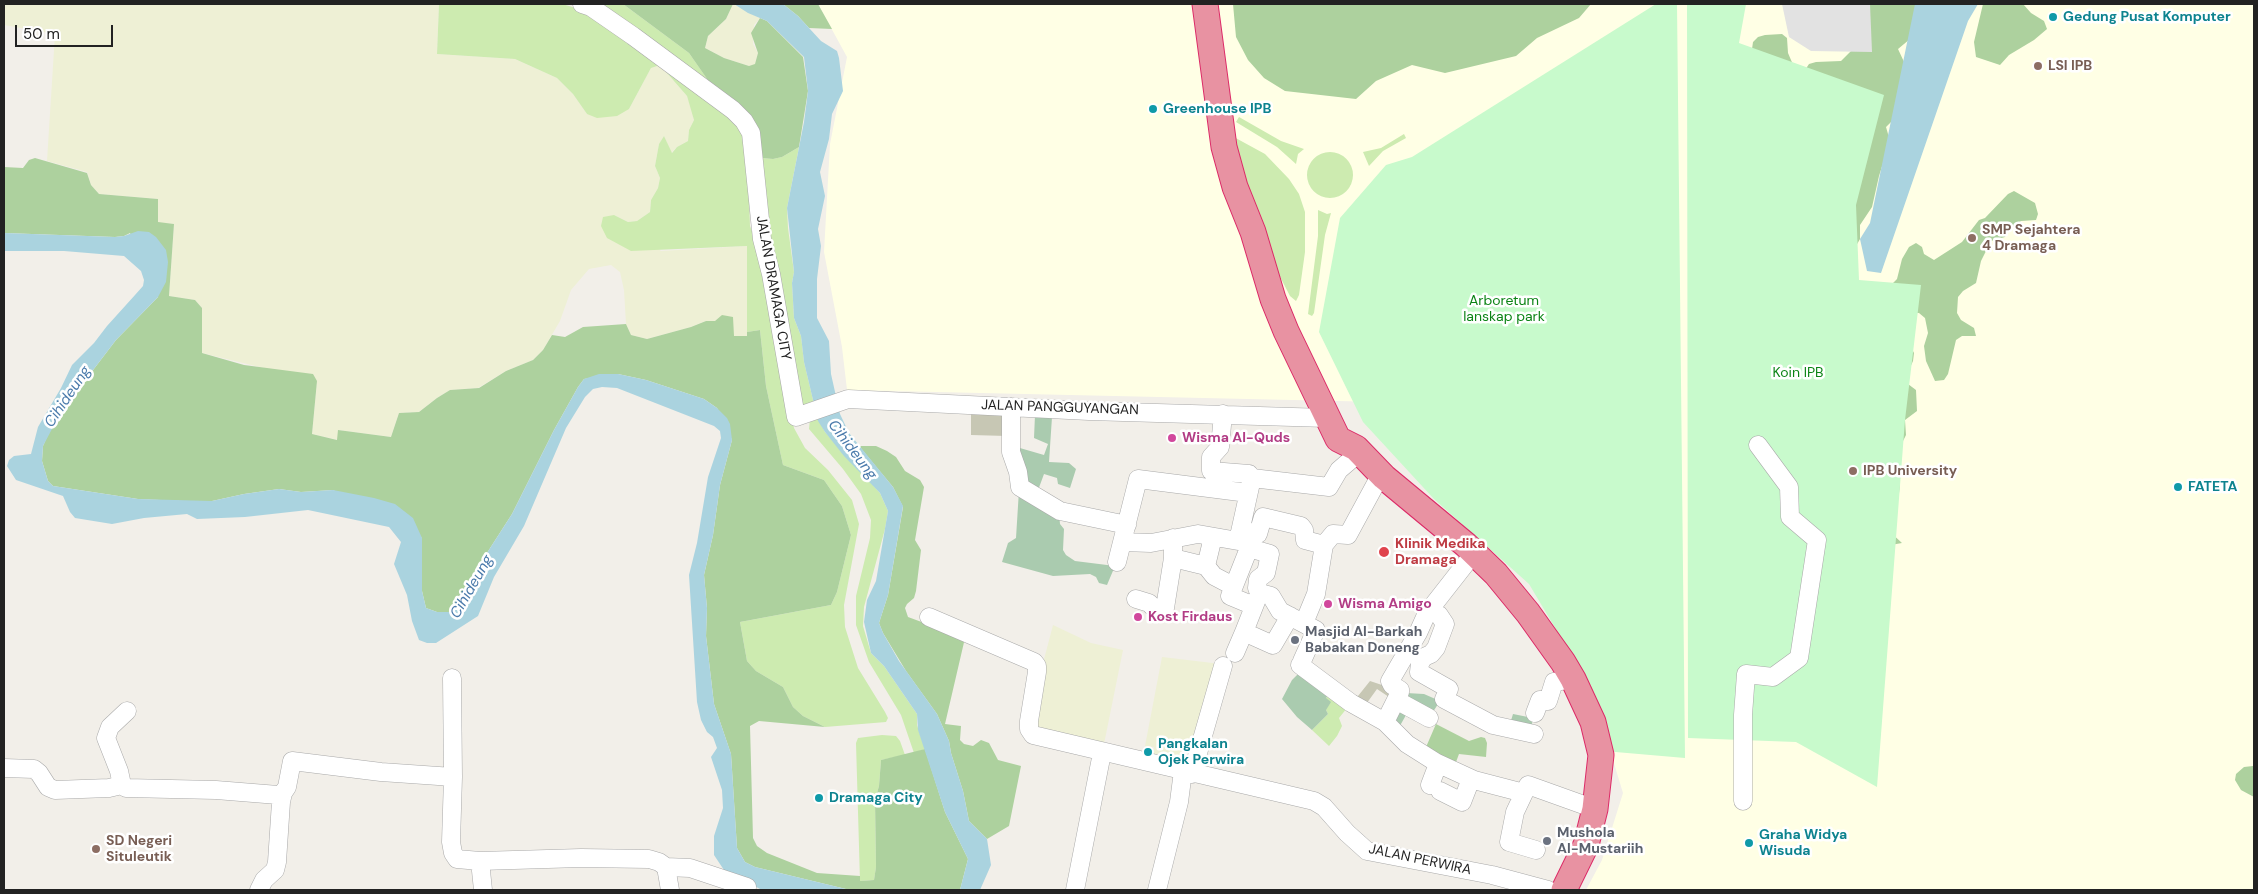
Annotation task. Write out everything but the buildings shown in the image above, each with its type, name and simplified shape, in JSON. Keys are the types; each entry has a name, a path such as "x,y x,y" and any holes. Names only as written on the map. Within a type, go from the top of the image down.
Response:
{"highway":[{"path":"1205,4 1224,147 1235,187 1253,232 1273,299 1286,331 1338,440 1358,450 1382,474 1496,574 1528,613 1573,679 1593,722 1600,748 1601,771 1595,809 1586,845 1564,890"},
{"path":"1266,275 1286,299 1311,344 1351,430 1358,450"}],"street":[{"name":"JALAN DRAMAGA CITY","path":"582,4 591,7 633,36 734,110 744,120 751,133 762,239 802,415"},
{"name":"JALAN PANGGUYANGAN","path":"802,415 848,399 1011,408 1327,418"},
{"path":"1011,408 1011,452 1018,472 1020,488 1060,511 1151,543 1198,534 1238,541 1250,486 1249,474 1210,471 1211,457 1220,447 1223,414"},
{"path":"1743,801 1743,715 1746,674 1773,677 1799,658 1817,540 1790,517 1789,487 1758,446"},
{"path":"1116,562 1138,479 1250,486 1329,487 1339,470 1358,450"},
{"path":"1244,632 1273,645 1297,620 1316,594 1324,545 1333,534 1348,535 1382,474"},
{"path":"1241,530 1258,534 1263,517 1300,526 1304,530 1305,540 1324,545"},
{"path":"1206,566 1213,537"},
{"path":"1136,599 1149,602 1153,607 1164,608 1173,558 1173,538"},
{"path":"1234,653 1257,600 1258,579 1266,573 1270,554 1249,548 1230,596 1257,600 1271,596 1280,611 1316,630 1301,663 1351,703 1385,722 1407,744 1438,764 1471,779 1524,793"},
{"path":"1385,722 1400,690 1390,681 1429,610 1474,553"},
{"path":"1173,558 1206,566 1214,576 1233,586"},
{"path":"1429,610 1439,615 1445,624 1436,648 1431,654 1424,657 1420,663 1419,672 1449,689 1444,699 1452,704 1493,725 1534,734"},
{"name":"JALAN PERWIRA","path":"929,617 1034,662 1037,666 1037,672 1029,721 1033,735 1102,753 1314,801 1324,807 1347,833 1367,851 1492,875 1548,890"},
{"path":"1157,890 1179,802 1223,666"},
{"path":"452,678 453,776 451,842 453,853 457,859 480,861 581,858 649,859 659,862 666,867 690,868 748,887"},
{"path":"1535,713 1540,700 1548,702 1554,682 1573,679"},
{"path":"1396,700 1429,718"},
{"path":"127,711 110,727 106,738 122,785 126,788 216,790 278,795 283,793"},
{"path":"1075,890 1102,753"},
{"path":"259,890 264,880 276,870 278,862 280,802 287,787 292,761 381,772 453,776"},
{"path":"1438,764 1435,788 1462,802 1471,779"},
{"path":"4,768 34,770 40,774 48,788 55,790 109,788 122,785"},
{"path":"1536,850 1509,842 1515,812 1528,785 1595,809"},
{"path":"480,861 483,890"},
{"path":"666,867 670,890"}],"shaded area":[{"path":"4,4 439,4 437,54 515,59 557,78 573,94 587,114 629,109 651,68 660,65 687,96 694,120 689,130 688,141 671,153 664,136 659,144 655,166 660,178 658,188 651,200 650,212 637,221 628,222 614,215 661,251 747,246 747,336 734,336 715,321 706,321 647,339 631,335 626,324 624,290 620,272 611,265 589,269 571,290 560,321 543,350 533,360 506,371 478,388 450,390 419,412 399,413 391,437 338,430 338,440 312,434 317,381 202,353 202,308 195,300 169,296 174,224 158,223 158,199 99,194 91,185 87,172 47,161 55,34 4,25"},
{"path":"733,4 760,18 754,25 753,44 758,53 755,65 749,66 724,58 705,48 708,36 726,19"},
{"name":"IPB University","path":"818,4 2254,4 2254,890 1586,890 1602,860 1623,793 1571,621 1382,402 847,390 842,347 824,252 830,144 847,57"},
{"path":"1782,4 1870,4 1872,52 1811,51 1789,37"},
{"path":"971,411 1008,412 1007,436 971,435"},
{"path":"1035,415 1052,417 1049,462 1069,463 1076,469 1070,488 1058,484 1057,478 1044,474 1037,493 1022,488 1013,446 1044,455 1048,444 1034,438"},
{"path":"1019,490 1059,514 1060,524 1064,529 1063,550 1066,555 1075,561 1115,566 1107,585 1099,583 1096,577 1090,574 1053,576 1002,562 1008,543 1016,538"},
{"path":"1053,625 1091,643 1123,650 1103,749 1040,732 1034,721 1042,667"},
{"path":"1162,657 1221,664 1190,769 1152,759 1154,747 1145,746"},
{"path":"1298,674 1333,689 1326,698 1331,702 1326,710 1328,714 1312,730 1297,717 1282,699 1292,680"},
{"path":"1370,681 1388,687 1392,699 1377,689 1364,707 1354,701"},
{"path":"1406,693 1424,694 1440,701 1429,718 1410,708 1397,731 1387,720"},
{"path":"1513,714 1533,718 1531,731 1509,727"}],"green space":[{"path":"439,4 562,4 576,8 594,17 660,65 651,68 629,109 617,116 597,118 587,114 573,94 557,78 515,59 437,54"},
{"path":"597,4 623,4 689,53 712,86"},
{"path":"623,4 733,4 726,19 708,36 705,48 724,58 749,66 755,64 758,53 751,33 760,18 767,21 803,57 808,91 799,147 782,157 773,159 762,158 689,53"},
{"path":"783,4 818,4 832,29 809,28"},
{"path":"1233,4 1591,4 1579,18 1537,38 1516,56 1445,73 1412,65 1376,81 1356,99 1285,91 1264,78 1248,60 1236,37"},
{"name":"Arboretum lanskap park","path":"1656,4 1677,4 1685,758 1604,751 1582,673 1529,584 1434,499 1363,422 1319,332 1340,218 1386,165 1412,157"},
{"name":"Koin IPB","path":"1687,4 1746,4 1739,43 1884,95 1856,205 1859,280 1921,285 1905,420 1877,787 1796,742 1688,738"},
{"path":"1859,4 1927,4 1916,34 1898,49 1905,64 1892,121 1886,127 1890,141 1872,207 1860,225 1860,239 1856,246 1846,284 1892,284 1897,279 1902,259 1909,247 1916,243 1922,247 1924,254 1934,260 1962,242 1979,220 1985,218 2008,194 2014,191 2035,203 2038,214 2036,220 2021,221 2009,230 2005,237 1991,241 1981,261 1976,283 1963,291 1958,297 1957,313 1961,320 1974,328 1976,336 1962,336 1956,340 1948,374 1944,380 1935,381 1926,361 1924,346 1928,333 1925,318 1919,313 1912,313 1911,347 1914,353 1913,361 1904,381 1916,390 1917,411 1905,420 1906,435 1899,449 1897,478 1900,485 1899,493 1888,530 1902,543 1879,547 1752,49 1753,42 1758,37 1782,34 1787,38 1788,53 1794,67 1805,70 1809,64 1816,62 1841,61 1851,51"},
{"path":"1983,4 2023,4 2031,13 2044,21 2047,29 2034,40 2009,55 2000,65 1976,57 1974,42"},
{"path":"660,65 734,119 744,135 748,169 750,226 764,263 794,428 805,448 828,470 852,500 859,524 844,605 845,627 858,668 885,712 888,718 886,722 825,727 803,716 793,707 783,687 756,671 747,661 740,622 831,605 837,592 851,535 842,506 824,480 783,465 766,386 760,330 747,332 747,246 631,251 607,238 601,226 603,217 614,215 628,222 637,221 650,212 651,200 658,188 660,178 655,166 659,144 664,136 672,153 677,147 688,141 689,130 694,120 687,96"},
{"path":"1239,117 1281,141 1304,149 1298,154 1296,164 1277,147 1236,122"},
{"path":"1404,134 1406,138 1383,151 1369,166 1363,152 1381,148"},
{"path":"1232,136 1265,154 1289,179 1299,194 1305,212 1305,252 1299,295 1296,301 1290,296 1261,240"},
{"path":"799,147 787,208 788,228 794,272 792,283 794,318 801,336 804,362 814,404 800,406 766,211 762,158 773,159 782,157"},
{"path":"1330,152 1343,156 1349,162 1353,175 1349,188 1343,194 1330,198 1317,194 1311,188 1307,175 1311,162 1317,156"},
{"path":"35,158 87,173 91,185 99,194 158,199 158,222 174,224 169,296 195,300 202,308 202,353 244,365 313,374 317,381 312,434 337,440 338,430 391,437 399,413 419,412 450,390 479,388 506,371 533,360 543,350 552,335 565,337 583,327 626,324 631,335 647,339 706,321 715,321 722,315 733,317 734,336 747,336 747,332 760,330 766,386 783,465 824,480 842,506 851,535 837,592 831,605 740,622 747,661 756,671 783,687 793,707 803,716 825,727 759,721 750,726 753,838 757,846 767,853 817,873 860,876 860,881 874,880 876,867 875,800 879,786 881,760 925,749 945,812 968,859 960,890 850,890 755,867 745,862 737,848 731,754 714,704 706,636 707,608 704,575 713,535 720,485 732,440 717,408 704,399 646,380 618,374 584,379 554,430 512,514 449,612 437,612 426,608 422,591 422,538 333,490 301,492 279,489 212,501 183,501 138,499 53,486 48,481 42,461 43,446 49,432 61,412 116,340 158,297 130,233 115,237 4,233 4,167 23,168 29,160"},
{"path":"1318,210 1327,214 1331,213 1325,235 1312,316 1308,314 1318,236"},
{"path":"817,416 825,432 880,493 888,511 864,607 863,626 871,653 884,666 917,714 917,725 925,749 914,753 901,715 869,662 856,625 856,596 870,538 871,520 861,494 843,469 809,429 810,419"},
{"path":"859,446 876,446 887,451 896,457 905,471 920,480 924,487 915,540 921,550 916,591 914,598 905,608 908,617 965,638 945,724 961,726 960,740 964,744 973,746 981,740 989,743 998,760 1021,766 1009,826 987,839 969,821 949,741 937,714 906,671 879,623 888,595 903,507 893,487"},
{"path":"1333,689 1351,703 1339,718 1342,726 1329,746 1312,730 1328,714 1326,698"},
{"path":"1436,724 1469,741 1481,737 1485,738 1487,743 1486,757 1459,754 1453,770 1423,754"},
{"path":"882,735 896,736 905,755 881,760 879,786 875,800 876,867 874,880 860,881 856,743 858,738"},
{"path":"2254,763 2254,797 2241,790 2235,780 2236,774 2244,767 2253,766"}],"water":[{"name":"Cihideung","path":"734,4 783,4 798,16 821,41 837,51 839,58 843,91 832,114 829,139 820,172 825,196 818,229 821,246 817,279 817,318 829,341 831,374 840,414 849,433 893,487 903,506 888,595 879,623 899,661 937,714 949,741 969,821 987,839 991,865 980,890 960,890 968,859 945,812 918,730 917,714 884,666 871,653 864,622 867,600 876,581 888,511 880,493 844,456 818,421 804,362 801,336 794,318 792,283 794,272 787,208 804,122 808,91 804,57 767,21 748,13"},
{"path":"1915,4 1978,4 1968,21 1881,273 1867,271 1860,239 1870,223"},
{"name":"Cihideung","path":"138,231 149,232 156,237 166,250 168,262 166,282 158,297 116,340 61,412 43,446 42,461 48,481 53,486 138,499 212,501 279,489 301,492 333,490 395,504 413,518 422,538 422,591 426,608 437,612 449,612 512,514 554,430 584,379 599,374 618,374 646,380 704,399 717,408 730,424 732,440 720,485 713,535 704,575 707,608 706,636 714,704 731,754 737,848 745,862 755,867 850,890 762,890 724,870 714,855 714,836 723,808 722,790 711,757 717,748 713,737 707,732 701,720 697,702 689,575 697,543 708,477 721,438 720,431 714,426 617,388 602,387 593,389 585,397 566,428 524,526 494,577 478,616 436,643 427,643 419,640 412,621 407,595 394,564 401,542 389,527 308,510 245,517 197,519 187,514 144,518 112,524 75,518 70,512 63,496 16,480 7,466 9,460 14,456 31,454 38,427 72,365 94,343 143,286 144,280 141,271 124,256 64,251 4,251 4,233 115,237"}],"place":[{"name":"Gedung Pusat Komputer","path":"2053,17"},
{"name":"LSI IPB","path":"2038,66"},
{"name":"Greenhouse IPB","path":"1153,109"},
{"name":"SMP Sejahtera 4 Dramaga","path":"1972,238"},
{"name":"Wisma Al-Quds","path":"1172,438"},
{"name":"IPB University","path":"1853,471"},
{"name":"FATETA","path":"2178,487"},
{"name":"Klinik Medika Dramaga","path":"1384,552"},
{"name":"Wisma Amigo","path":"1328,604"},
{"name":"Kost Firdaus","path":"1138,617"},
{"name":"Masjid Al-Barkah Babakan Doneng","path":"1295,640"},
{"name":"Pangkalan Ojek Perwira","path":"1148,752"},
{"name":"Dramaga City","path":"819,798"},
{"name":"Mushola Al-Mustariih","path":"1547,841"},
{"name":"Graha Widya Wisuda","path":"1749,843"},
{"name":"SD Negeri Situleutik","path":"96,849"}]}
